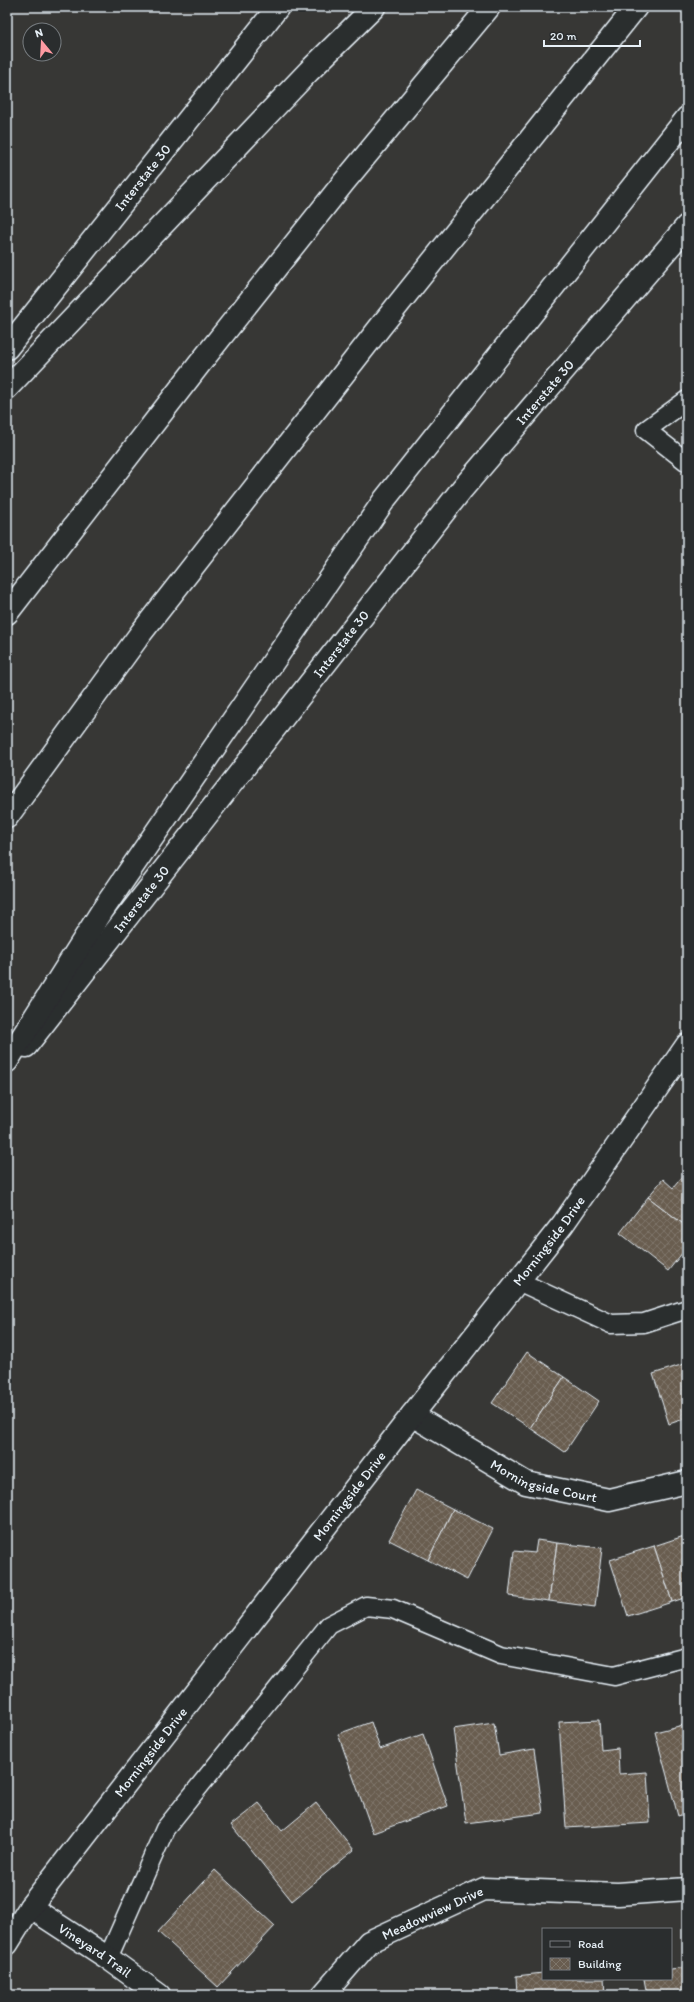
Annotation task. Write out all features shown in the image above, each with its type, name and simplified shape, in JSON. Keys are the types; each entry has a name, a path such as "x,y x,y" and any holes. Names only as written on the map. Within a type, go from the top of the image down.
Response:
{"main road":[{"name":"Interstate 30","path":"7,348 278,7"},
{"path":"7,388 309,71 374,7"},
{"path":"7,613 206,356 344,182 489,7"},
{"path":"7,817 141,633 381,326 636,7"},
{"path":"7,1061 102,911 385,500 687,118"},
{"name":"Interstate 30","path":"7,1070 462,489 685,232"},
{"name":"Morningside Drive","path":"7,1944 30,1907 412,1415 563,1224 687,1045"},
{"name":"Morningside Court","path":"412,1415 526,1483 609,1500 687,1482"},
{"name":"Meadowview Drive","path":"323,1995 369,1942 484,1889 618,1894 687,1889"},
{"name":"Vineyard Trail","path":"30,1907 108,1958 159,1995"}],"lane":[{"path":"687,400 646,430 687,462"},
{"path":"518,1281 611,1324 644,1323 687,1309"},
{"path":"108,1958 165,1830 329,1625 366,1606 392,1609 501,1655 614,1676 687,1657"}],"building":[{"path":"687,1171 687,1227 648,1197 663,1179 673,1188"},
{"path":"648,1197 687,1227 687,1247 668,1271 620,1233"},
{"path":"527,1352 564,1377 530,1428 492,1403"},
{"path":"687,1363 687,1418 669,1424 653,1374"},
{"path":"564,1377 599,1401 565,1452 530,1428"},
{"path":"416,1490 453,1509 428,1560 389,1540"},
{"path":"453,1509 493,1529 467,1580 428,1560"},
{"path":"687,1535 687,1597 672,1602 654,1546"},
{"path":"537,1540 557,1543 549,1601 509,1596 514,1551 535,1553"},
{"path":"557,1543 602,1548 595,1607 549,1601"},
{"path":"654,1546 672,1602 628,1616 610,1560"},
{"path":"599,1720 601,1750 618,1748 619,1774 647,1772 650,1823 566,1828 559,1722"},
{"path":"371,1722 380,1749 423,1734 448,1806 373,1833 338,1734"},
{"path":"494,1723 499,1755 534,1749 543,1813 466,1823 453,1729"},
{"path":"687,1724 687,1813 678,1816 655,1732"},
{"path":"259,1803 282,1831 316,1803 354,1850 292,1901 231,1825"},
{"path":"215,1870 275,1926 218,1987 158,1932"},
{"path":"687,1967 687,1995 647,1995 644,1980 672,1980 672,1969"},
{"path":"542,1973 542,1980 604,1980 605,1995 517,1995 516,1976"}]}
